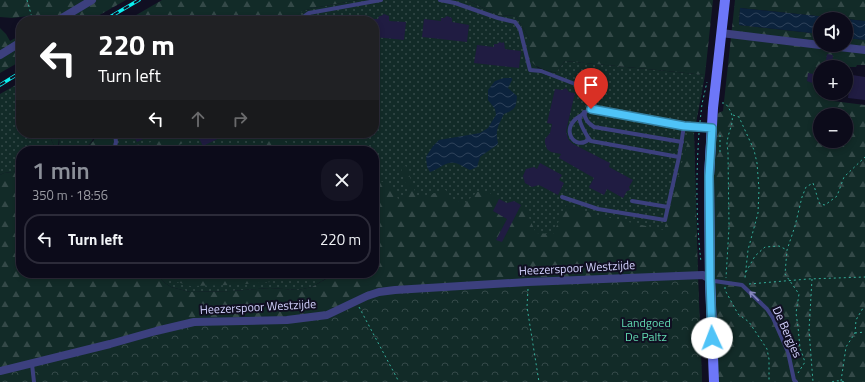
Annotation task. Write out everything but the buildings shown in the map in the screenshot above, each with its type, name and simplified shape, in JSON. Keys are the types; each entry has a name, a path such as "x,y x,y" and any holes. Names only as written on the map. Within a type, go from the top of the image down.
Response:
{"main road":[{"path":"714,382 706,277 713,108 725,0"}],"street":[{"path":"65,16 92,0"},
{"path":"721,33 813,44"},
{"path":"0,55 16,45"},
{"path":"853,49 865,50"},
{"name":"Heezerspoor Westzijde","path":"0,371 194,322 287,320 327,315 379,292 528,282 706,277"}],"lane":[{"path":"305,16 309,13 381,0"},
{"path":"440,0 515,22 520,29 530,70 542,71 583,87 598,110"},
{"path":"588,139 586,142 577,142 573,139 569,130 574,121 584,112 591,109 684,126 712,128"},
{"path":"584,112 585,119 594,127 682,142"},
{"path":"580,116 581,123 588,139 591,141 679,157"},
{"path":"562,197 598,209 665,220 679,157 684,126"},
{"path":"632,201 668,207"},
{"path":"706,277 714,281 742,285"},
{"name":"De Bergjes","path":"742,285 767,309 772,318 788,352 795,381"},
{"path":"32,364 34,382"}],"path":[{"path":"27,0 32,16"},
{"path":"706,277 698,231 697,163 701,108 707,80"},
{"path":"722,103 725,103 730,109 732,115 727,144 729,227 725,290 738,314 749,322 767,349 769,359 769,382"},
{"path":"732,115 739,117 754,150 757,163 759,189 758,213 748,250 746,273 755,256 765,247 779,246 787,250"},
{"path":"795,381 805,362 800,348 796,313 799,294 784,274 787,250 802,197 806,188 813,183 820,204 825,205 837,196 844,176 865,157"},
{"path":"742,285 812,279 865,277"},
{"path":"812,279 810,330 813,382"},
{"path":"528,282 527,307 539,382"},
{"path":"356,301 399,382"},
{"path":"841,381 846,348 854,333 856,320 862,308 865,307"},
{"path":"854,333 865,332"},
{"path":"832,382 846,382"}],"green space":[{"path":"0,0 126,0 98,16 35,15 16,16 16,18 13,18 0,17"},
{"path":"162,0 358,0 313,8 303,11 297,16 135,16"},
{"path":"358,0 467,0 498,15 516,16 530,40 534,64 538,68 556,73 565,61 705,75 694,134 698,275 379,275 379,146 113,146 114,138 379,138 379,16 296,16 303,11"},
{"path":"467,0 713,0 705,75 565,61 557,73 545,70 535,65 530,59 527,47 530,40 516,16 498,15"},
{"path":"735,0 865,0 865,21 853,20 853,12 813,12 813,16 740,8 739,25 813,33 813,52 853,52 853,39 865,40 865,65 857,65 856,67 853,67 853,60 813,60 813,100 833,100 865,105 865,382 717,382 710,185 718,113 723,111"},
{"path":"0,28 10,41 16,38 16,64 0,73"},
{"path":"16,85 16,138 50,138 54,146 16,146 16,172 0,175 0,94"},
{"path":"694,134 702,382 0,382 0,175 4,173 16,172 16,278 160,278 171,287 190,292 270,288 298,290 312,287 328,278 379,278 379,181 391,184 398,199 409,196 401,168 406,166 417,197 426,197 442,190 446,190 448,198 465,203 477,192 487,191 498,199 499,213 511,214 521,208 526,211 536,233 553,234 566,205 597,215 664,230 689,137"},
{"path":"50,138 59,138 58,146 54,146"},
{"path":"58,138 93,138 87,146 59,146"},
{"path":"94,138 114,138 115,140 113,146 88,146"},
{"path":"160,138 188,138 185,142 176,146 134,146"},
{"path":"268,138 279,138 289,146 264,146"},
{"name":"Landgoed De Paltz","path":"698,275 702,382 0,382 0,374 196,324 317,320 378,294"},
{"path":"160,278 327,278 312,287 298,290 270,288 190,292 171,287"},
{"path":"169,278 272,278 271,282 231,285 190,286"}],"water":[{"path":"740,8 813,16 813,33 739,25"},
{"path":"853,20 865,21 865,40 853,39"},
{"path":"504,78 512,78 508,88 517,96 517,100 514,108 504,114 499,125 497,131 497,145 480,157 477,167 470,170 459,164 452,163 446,164 430,172 427,167 426,157 439,140 480,133 488,128 496,115 495,109 488,100 488,90 495,81"}],"railway":[{"path":"112,16 139,0"},
{"path":"0,85 16,75"}],"route":[{"path":"591,109 684,126 712,128 709,176 712,338"}]}
